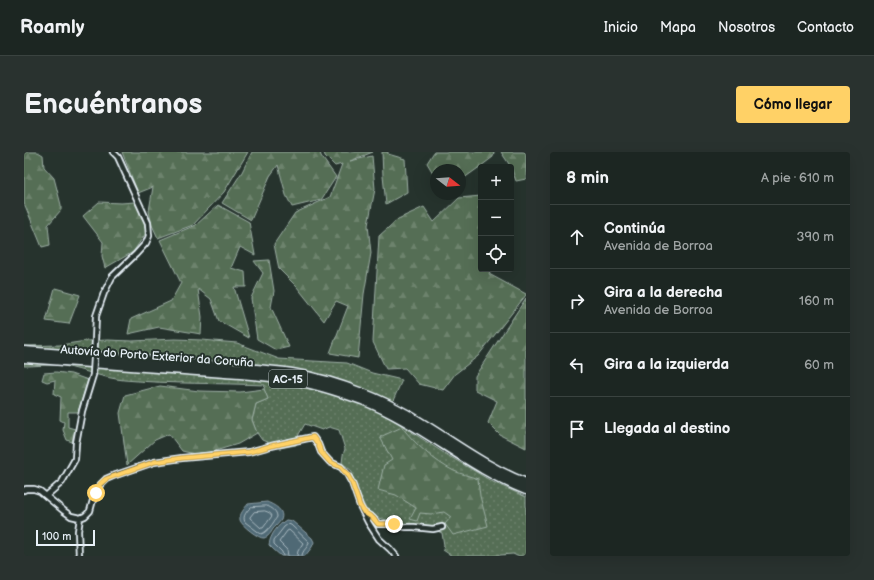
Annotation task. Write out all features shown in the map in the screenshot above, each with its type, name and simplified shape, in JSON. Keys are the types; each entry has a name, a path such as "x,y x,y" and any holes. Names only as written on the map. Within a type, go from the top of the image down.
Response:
{"highway":[{"name":"Autovía do Porto Exterior da Coruña","path":"24,351 249,368 293,373 320,379 365,394 396,409 433,430 482,462 512,478 526,483"},
{"name":"Autovía do Porto Exterior da Coruña","path":"24,358 248,375 292,380 319,386 363,400 393,415 430,436 479,468 510,484 526,490"}],"street":[{"path":"46,496 62,482 75,459 76,443 82,412 92,375 96,316 104,292 112,277 146,243 149,236 148,223 118,157 113,152"},
{"path":"24,490 26,488 40,491 71,516 80,518 85,516 90,511 100,484 106,479 125,472 154,462 189,457 249,452 313,437 321,452 330,462 341,467 347,474 352,483 360,506 380,539 396,556"},
{"path":"364,512 373,518 378,524 394,524 405,527 433,529 442,527"},
{"path":"79,556 78,531 80,518"}],"green space":[{"path":"24,152 38,152 43,155 44,167 54,178 61,205 61,210 48,225 50,245 42,247 24,203"},
{"path":"122,152 248,152 224,192 193,225 158,238 152,225 149,211 153,187 138,193"},
{"path":"252,152 320,152 321,156 336,177 321,200 292,207 286,195 278,165 270,176 251,220 222,203 242,172"},
{"path":"324,152 373,152 350,161 372,156 375,189 368,225 371,253 364,294 358,358 330,353 348,306 336,301 324,321 297,287 279,269 274,244 295,213 330,197 342,164 335,166 325,156"},
{"path":"382,152 388,152 388,154 405,159 407,192 386,204 383,176"},
{"path":"434,152 494,152 493,157 483,164 478,164 478,168 466,177 466,164 430,164 430,168 427,163"},
{"path":"501,152 526,152 526,179 516,181 514,175 514,164 509,164"},
{"path":"478,196 478,272 490,272 489,274 526,295 478,356 455,374 443,390 419,384 405,368 386,369 373,342 379,236 398,219 424,207 434,222 457,200 466,200 466,197"},
{"path":"99,202 135,202 144,221 146,233 133,252 105,268 102,256 103,242 83,216"},
{"path":"218,205 249,222 255,255 240,247 231,268 245,272 246,287 234,287 249,338 219,321 211,299 198,289 202,317 201,334 159,327 128,334 131,319 171,301 181,283 160,240 196,225"},
{"path":"269,260 274,291 271,307 289,347 276,350 257,339 251,298 263,273 254,261"},
{"path":"55,288 80,295 69,324 46,321"},
{"path":"526,298 526,448 500,435 488,423 497,401 475,390 475,376"},
{"path":"175,339 237,343 279,359 347,363 372,373 402,380 392,403 382,414 493,482 526,497 526,556 517,556 513,554 452,556 443,550 444,545 442,533 425,525 406,524 378,518 366,509 356,489 352,471 342,463 345,449 339,430 329,427 322,430 305,424 299,434 296,445 280,448 262,440 257,433 252,420 256,404 268,399 264,389 265,385 124,380 109,378 64,366 24,366 24,346 60,345 86,341"},
{"path":"56,372 71,374 88,380 78,412 68,412 68,427 75,429 72,442 67,440 63,430 64,422 60,420 61,397 54,394 55,380 47,382 42,380 44,373"},
{"path":"160,386 199,391 240,392 264,389 268,399 256,404 252,420 257,433 238,444 215,451 195,454 182,451 169,434 155,440 127,465 120,413 125,395"},
{"path":"402,427 419,446 440,463 454,471 478,479 480,496 488,526 453,535 445,524 451,517 444,512 431,514 420,513 417,521 410,519 416,508 396,495 378,490 384,465 392,460 380,437"}],"water":[{"path":"267,502 278,508 282,516 281,520 269,535 262,538 254,534 241,522 240,516 248,504"},
{"path":"286,520 292,521 312,538 314,542 305,556 281,556 269,545 275,531"}],"route":[{"path":"96,493 100,484 106,479 154,462 249,452 313,437 321,452 330,462 341,467 347,474 352,483 360,506 364,512 373,518 378,524 394,524"}]}
